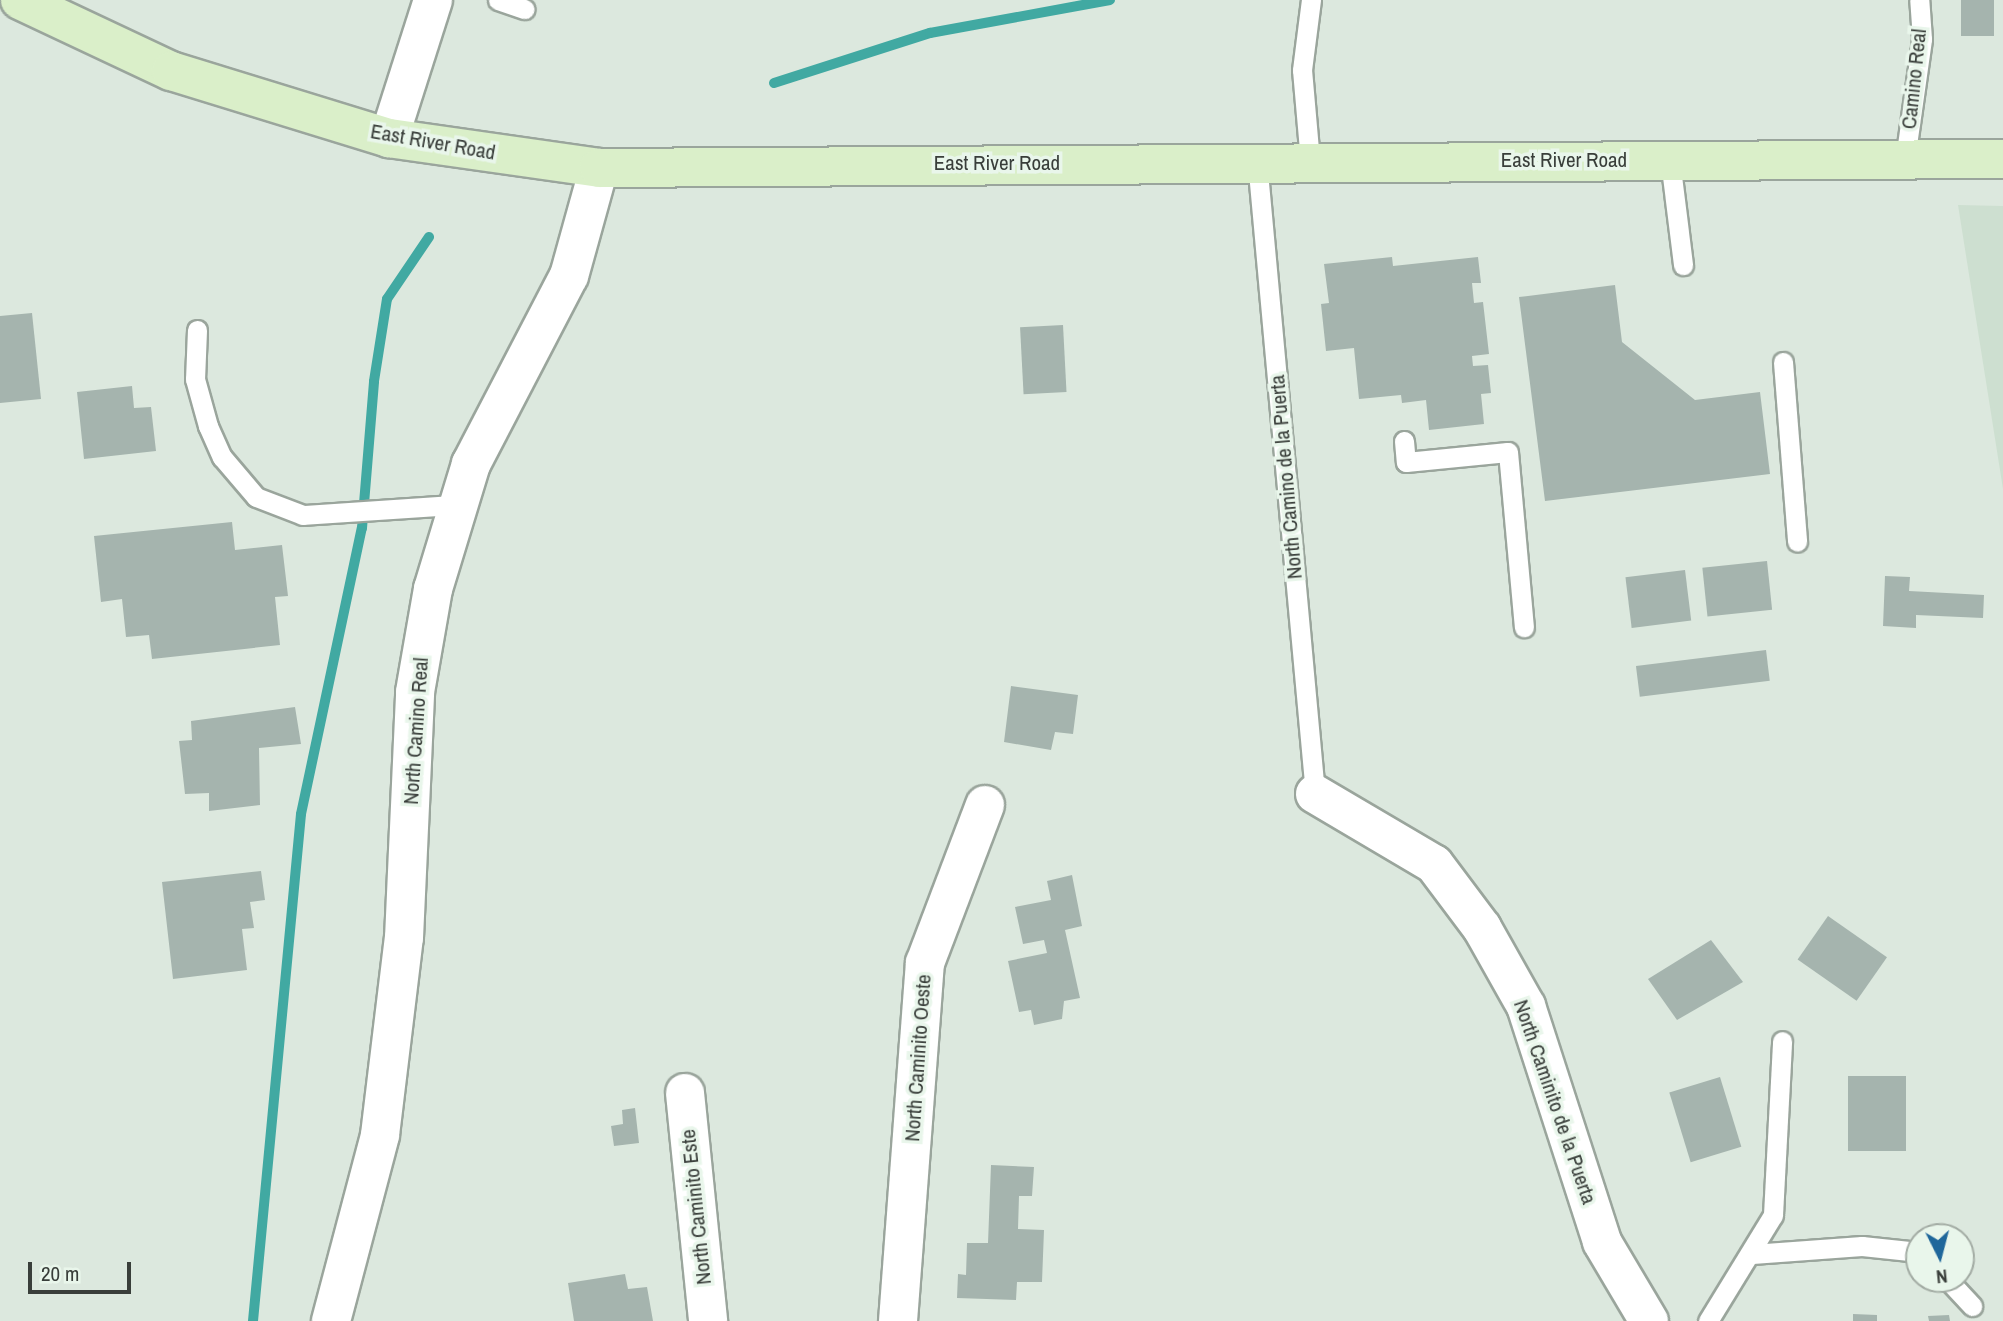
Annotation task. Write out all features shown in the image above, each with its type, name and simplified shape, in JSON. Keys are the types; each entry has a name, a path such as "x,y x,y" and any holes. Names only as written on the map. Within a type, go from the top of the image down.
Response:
{"main road":[{"name":"East River Road","path":"20,0 172,71 389,138 599,168 1258,160 2003,159"}],"street":[{"path":"389,138 433,0"},
{"name":"North Camino Real","path":"331,1321 380,1135 404,938 415,692 433,589 455,505 471,464 569,276 599,168"},
{"name":"North Caminito de la Puerta","path":"1315,794 1434,864 1482,928 1526,1006 1602,1242 1649,1321"},
{"name":"North Caminito Oeste","path":"898,1321 925,963 985,806"},
{"name":"North Caminito Este","path":"685,1093 708,1321"}],"lane":[{"path":"498,0 524,9"},
{"path":"1310,161 1302,70 1311,0"},
{"name":"Camino Real","path":"1905,159 1922,39 1919,0"},
{"name":"North Camino de la Puerta","path":"1258,160 1315,794"},
{"path":"1670,160 1683,265"},
{"path":"197,330 195,379 222,457 256,497 303,515 386,512 455,505"},
{"path":"1783,362 1797,541"},
{"path":"1404,442 1406,462 1508,453 1524,627"},
{"path":"1707,1321 1752,1254 1773,1215 1782,1041"},
{"path":"1752,1254 1862,1245 1905,1250"},
{"path":"1960,1293 1972,1307"}],"shaded area":[{"path":"1958,205 2003,206 2003,489"}],"building":[{"path":"1961,0 1994,0 1994,36 1961,36"},
{"path":"1392,257 1393,266 1478,257 1481,283 1472,283 1474,303 1483,302 1489,354 1472,356 1473,366 1488,365 1491,393 1481,394 1484,424 1429,430 1426,400 1402,403 1401,395 1359,399 1354,348 1326,351 1321,304 1329,303 1324,264"},
{"path":"1615,285 1622,342 1695,400 1760,392 1770,474 1545,501 1519,297"},
{"path":"32,313 41,399 0,403 0,316"},
{"path":"1063,325 1067,392 1024,394 1020,327"},
{"path":"132,386 134,408 151,407 156,451 84,459 77,392"},
{"path":"232,522 235,550 282,545 288,596 275,597 280,645 152,659 149,635 126,637 122,599 101,602 94,536"},
{"path":"1767,561 1772,610 1707,617 1702,568"},
{"path":"1685,570 1691,621 1632,628 1625,577"},
{"path":"1885,576 1910,577 1909,591 1984,595 1983,618 1916,615 1916,628 1883,626"},
{"path":"1766,650 1770,681 1640,697 1636,666"},
{"path":"1011,686 1078,695 1073,734 1055,732 1051,750 1004,742"},
{"path":"295,707 301,744 259,748 260,805 209,811 209,793 185,794 179,741 192,740 191,721"},
{"path":"261,871 265,900 250,902 254,928 242,929 247,970 173,979 162,882"},
{"path":"1072,875 1082,926 1065,930 1080,998 1064,1001 1062,1019 1034,1025 1031,1010 1019,1012 1008,961 1047,953 1044,940 1023,944 1015,907 1051,900 1047,881"},
{"path":"1828,916 1887,957 1857,1001 1798,959"},
{"path":"1711,940 1743,982 1677,1020 1648,979"},
{"path":"1848,1076 1906,1076 1906,1151 1848,1151"},
{"path":"1720,1077 1741,1147 1691,1162 1669,1092"},
{"path":"635,1108 639,1143 614,1146 611,1126 623,1124 622,1110"},
{"path":"991,1165 1034,1167 1032,1196 1019,1196 1018,1229 1044,1230 1042,1282 1017,1282 1016,1300 957,1298 958,1274 966,1275 967,1243 988,1243"},
{"path":"625,1274 628,1289 647,1287 653,1321 574,1321 568,1283"},
{"path":"1853,1314 1877,1315 1877,1321 1853,1321"},
{"path":"1949,1315 1950,1321 1929,1321 1928,1316"}],"waterway":[{"path":"774,83 930,33 1110,0"},
{"path":"253,1321 301,814 362,528 374,381 387,299 429,237"}]}
